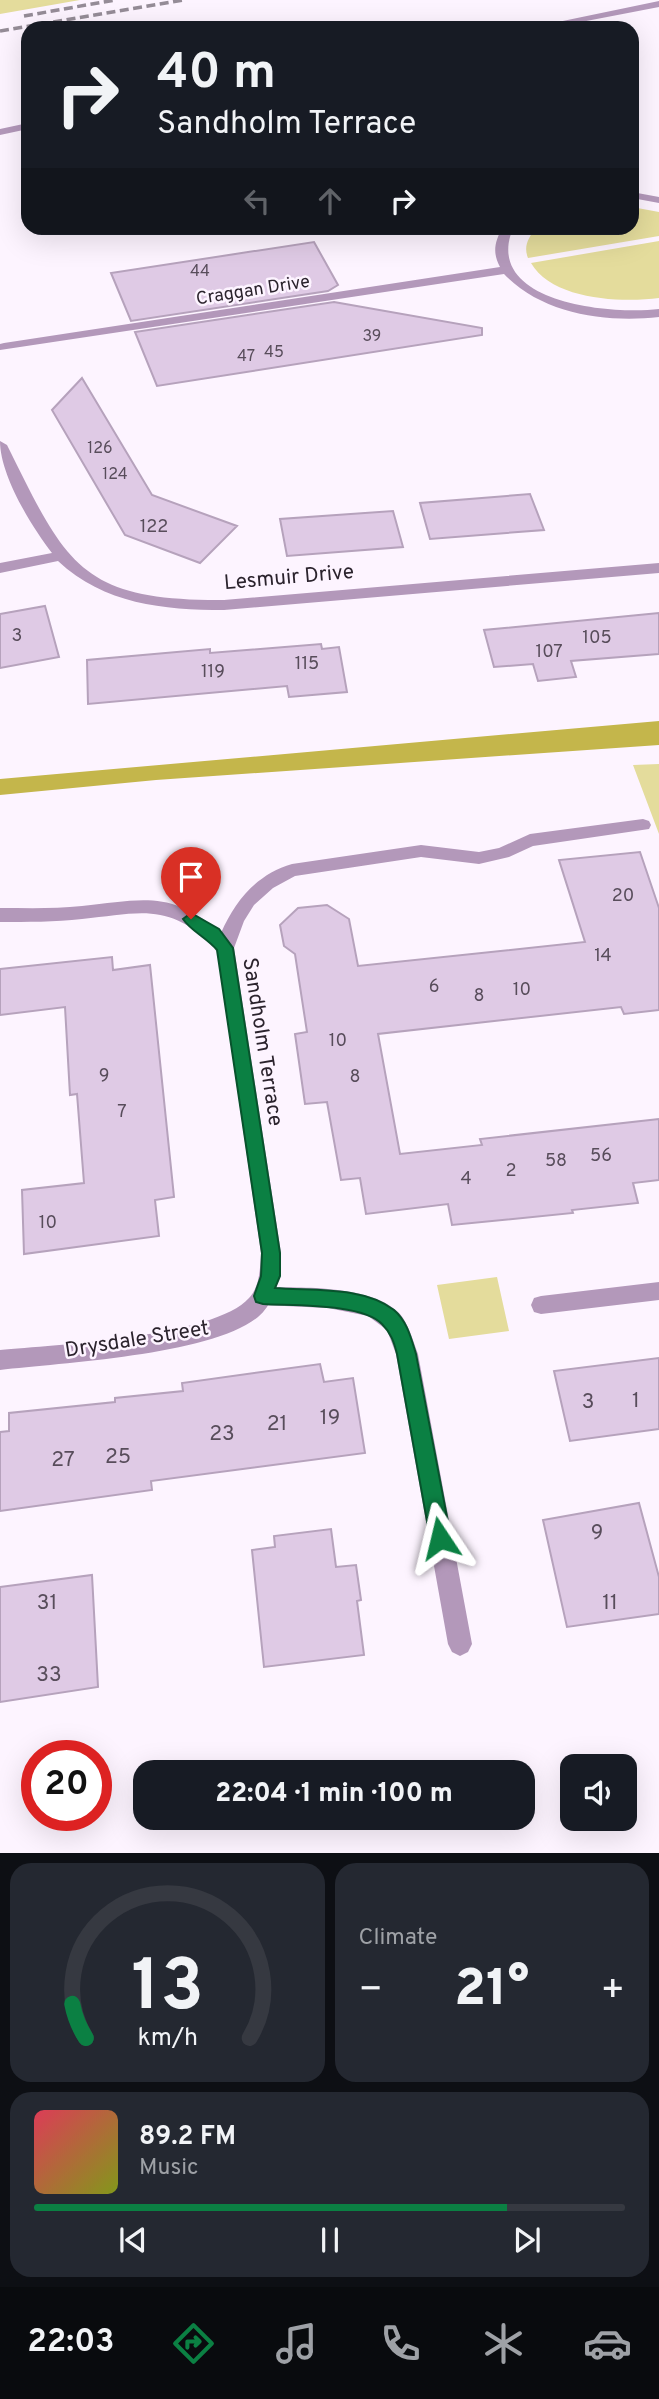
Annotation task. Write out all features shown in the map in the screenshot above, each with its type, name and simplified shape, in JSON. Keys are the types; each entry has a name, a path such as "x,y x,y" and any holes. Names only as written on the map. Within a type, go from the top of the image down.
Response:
{"street":[{"path":"570,21 659,4"},
{"path":"0,132 21,128"},
{"path":"639,196 659,200"},
{"path":"502,235 499,254 506,270 522,286 546,299 577,309 611,314 659,313"},
{"name":"Craggan Drive","path":"2,343 506,270"},
{"path":"0,362 5,355 2,343"},
{"name":"Lesmuir Drive","path":"0,445 62,556 87,577 107,588 159,602 195,605 659,569"},
{"path":"0,568 62,556"},
{"path":"225,948 237,913 249,898 275,878 292,870 421,851 479,858 503,853 530,840 643,825"},
{"name":"Sandholm Terrace","path":"0,915 81,913 137,905 191,919 213,933 225,948 271,1253 271,1276 263,1296"},
{"path":"541,1305 659,1290"},
{"path":"263,1296 361,1303 387,1316 400,1331 407,1354 460,1644"},
{"name":"Drysdale Street","path":"0,1360 186,1335 226,1325 249,1312 263,1296"}],"shaded area":[{"path":"0,0 80,0 0,14"},
{"path":"639,208 659,212 659,236 528,258 526,246 531,235 639,235"},
{"path":"659,241 659,298 608,299 571,292 541,275 531,263"},
{"path":"659,721 659,745 156,780 0,795 0,779"},
{"path":"659,764 659,834 633,765"},
{"path":"497,1277 509,1331 449,1339 437,1285"}],"building":[{"path":"314,242 338,285 328,291 131,321 111,273"},
{"path":"334,302 482,328 482,335 157,386 135,332"},
{"path":"82,378 152,495 237,526 200,563 125,535 52,410"},
{"path":"530,494 544,530 430,539 420,503"},
{"path":"393,511 403,547 287,556 280,519"},
{"path":"45,606 59,657 0,668 0,614"},
{"path":"659,613 659,654 571,661 576,677 538,681 533,664 494,667 484,630"},
{"path":"321,644 322,649 339,647 347,692 289,697 287,686 88,704 87,660 210,649 210,653"},
{"path":"640,852 659,908 659,1010 624,1014 621,1007 378,1034 400,1154 482,1145 480,1139 659,1119 659,1180 633,1183 638,1203 572,1210 573,1213 452,1225 448,1204 366,1214 360,1178 341,1180 327,1102 305,1104 295,1034 307,1032 295,954 284,946 280,925 298,908 327,905 349,919 358,966 585,942 559,860"},
{"path":"112,957 113,970 150,965 174,1197 155,1200 159,1236 24,1254 22,1190 84,1183 77,1094 70,1095 65,1007 0,1015 0,969"},
{"path":"659,1358 659,1429 570,1441 554,1371"},
{"path":"320,1364 324,1382 353,1378 365,1453 151,1481 152,1490 0,1511 0,1432 9,1431 9,1413 115,1402 115,1398 183,1391 182,1383"},
{"path":"639,1503 659,1577 659,1614 567,1627 543,1520"},
{"path":"331,1529 336,1567 356,1565 361,1600 357,1601 364,1655 264,1667 252,1550 275,1547 274,1536"},
{"path":"92,1575 98,1687 0,1702 0,1587"}],"railway":[{"path":"24,16 115,0"},
{"path":"59,21 183,0"},
{"path":"0,31 21,27"}],"route":[{"path":"191,919 213,933 225,948 271,1253 271,1276 263,1296 361,1303 387,1316 400,1331 407,1354 440,1538"}]}
